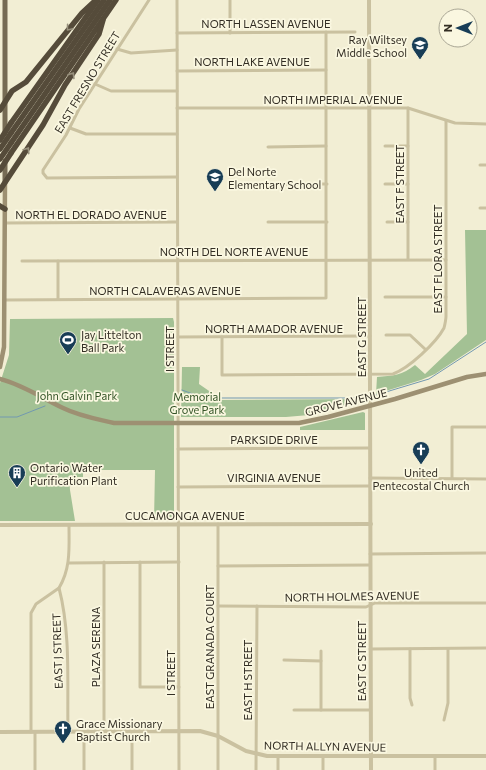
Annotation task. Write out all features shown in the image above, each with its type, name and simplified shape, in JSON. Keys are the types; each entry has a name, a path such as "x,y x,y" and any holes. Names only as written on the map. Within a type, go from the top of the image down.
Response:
{"highway":[{"path":"0,110 12,91 26,82 82,13 97,0"},
{"path":"0,140 97,0"},
{"path":"0,149 104,0"},
{"path":"0,159 110,0"},
{"path":"0,170 116,0"},
{"path":"0,190 43,125 72,75 99,34 103,20"}],"main road":[{"path":"0,367 4,347 5,223 2,208 5,182 6,0"},
{"name":"GROVE AVENUE","path":"0,379 30,390 64,408 90,418 114,423 299,423 370,406 426,390 449,381 486,374"}],"street":[{"name":"EAST FRESNO STREET","path":"149,0 95,84 70,128 43,170 43,173 47,178 177,177"},
{"name":"I STREET","path":"177,0 179,770"},
{"path":"230,0 230,33"},
{"name":"EAST G STREET","path":"369,0 371,770"},
{"path":"326,32 326,260"},
{"name":"NORTH LASSEN AVENUE","path":"177,33 355,32"},
{"path":"117,49 131,53 177,50"},
{"name":"NORTH LAKE AVENUE","path":"177,71 326,70"},
{"path":"95,84 111,91 177,91"},
{"name":"NORTH IMPERIAL AVENUE","path":"177,108 408,108 446,121 461,124 486,124"},
{"name":"EAST F STREET","path":"408,108 408,259"},
{"name":"EAST FLORA STREET","path":"222,336 222,375 393,374 403,370 425,349 445,327 446,121"},
{"path":"70,128 86,134 177,134"},
{"path":"268,147 326,146"},
{"path":"385,146 408,146"},
{"path":"480,165 486,165"},
{"path":"268,184 327,184"},
{"path":"385,184 408,184"},
{"path":"480,208 486,208"},
{"name":"NORTH EL DORADO AVENUE","path":"5,223 177,222"},
{"path":"268,222 327,222"},
{"path":"387,222 408,222"},
{"name":"NORTH CALAVERAS AVENUE","path":"4,300 326,298 326,260"},
{"name":"NORTH DEL NORTE AVENUE","path":"22,261 446,260"},
{"path":"58,261 58,299"},
{"path":"385,297 446,297"},
{"path":"386,335 410,335 425,349"},
{"name":"NORTH AMADOR AVENUE","path":"178,337 370,336"},
{"path":"452,478 452,427 486,427"},
{"name":"PARKSIDE DRIVE","path":"178,449 370,448"},
{"path":"370,478 486,479"},
{"name":"VIRGINIA AVENUE","path":"178,487 370,486"},
{"name":"EAST GRANADA COURT","path":"218,524 218,770"},
{"name":"CUCAMONGA AVENUE","path":"0,525 371,524"},
{"path":"36,770 33,732 31,613 36,604 59,588 65,577 69,562 69,525"},
{"path":"370,554 486,553"},
{"path":"69,562 179,562"},
{"name":"PLAZA SERENA","path":"104,562 104,731"},
{"path":"140,562 140,688 179,687"},
{"path":"218,566 370,565"},
{"name":"EAST J STREET","path":"59,588 64,608 67,631 68,731"},
{"name":"NORTH HOLMES AVENUE","path":"218,606 366,607 375,603 486,603"},
{"name":"EAST H STREET","path":"256,770 257,606"},
{"path":"444,720 448,703 448,648"},
{"path":"370,649 486,648"},
{"path":"410,649 410,698 412,705"},
{"path":"321,651 321,710"},
{"path":"284,660 321,661"},
{"path":"294,710 370,710"},
{"path":"84,731 84,770"},
{"path":"132,731 132,770"},
{"name":"NORTH ALLYN AVENUE","path":"0,732 200,731 218,736 256,754 278,757 486,756"},
{"path":"435,756 435,770"},
{"path":"278,757 278,770"},
{"path":"323,757 323,770"}],"green space":[{"path":"465,230 486,230 486,340 435,374 376,394 377,377 397,374 406,371 415,365 425,374 467,334"},
{"name":"John Galvin Park","path":"173,318 174,520 154,521 155,470 83,470 83,477 69,477 75,521 0,521 0,383 9,355 10,319"},
{"name":"Memorial Grove Park","path":"182,367 200,367 199,384 212,393 212,400 364,399 363,401 309,415 286,417 181,417"},
{"path":"363,412 365,413 365,430 300,430 300,427"}],"waterway":[{"path":"376,395 429,379 486,342"},
{"path":"182,390 201,397 216,398 363,398"},
{"path":"0,417 17,417 45,406"}],"place":[{"name":"Ray Wiltsey Middle School","path":"420,60"},
{"name":"Del Norte Elementary School","path":"215,192"},
{"name":"Jay Littelton Ball Park","path":"68,355"},
{"name":"United Pentecostal Church","path":"421,465"},
{"name":"Ontario Water Purification Plant","path":"17,488"},
{"name":"Grace Missionary Baptist Church","path":"63,744"}]}
